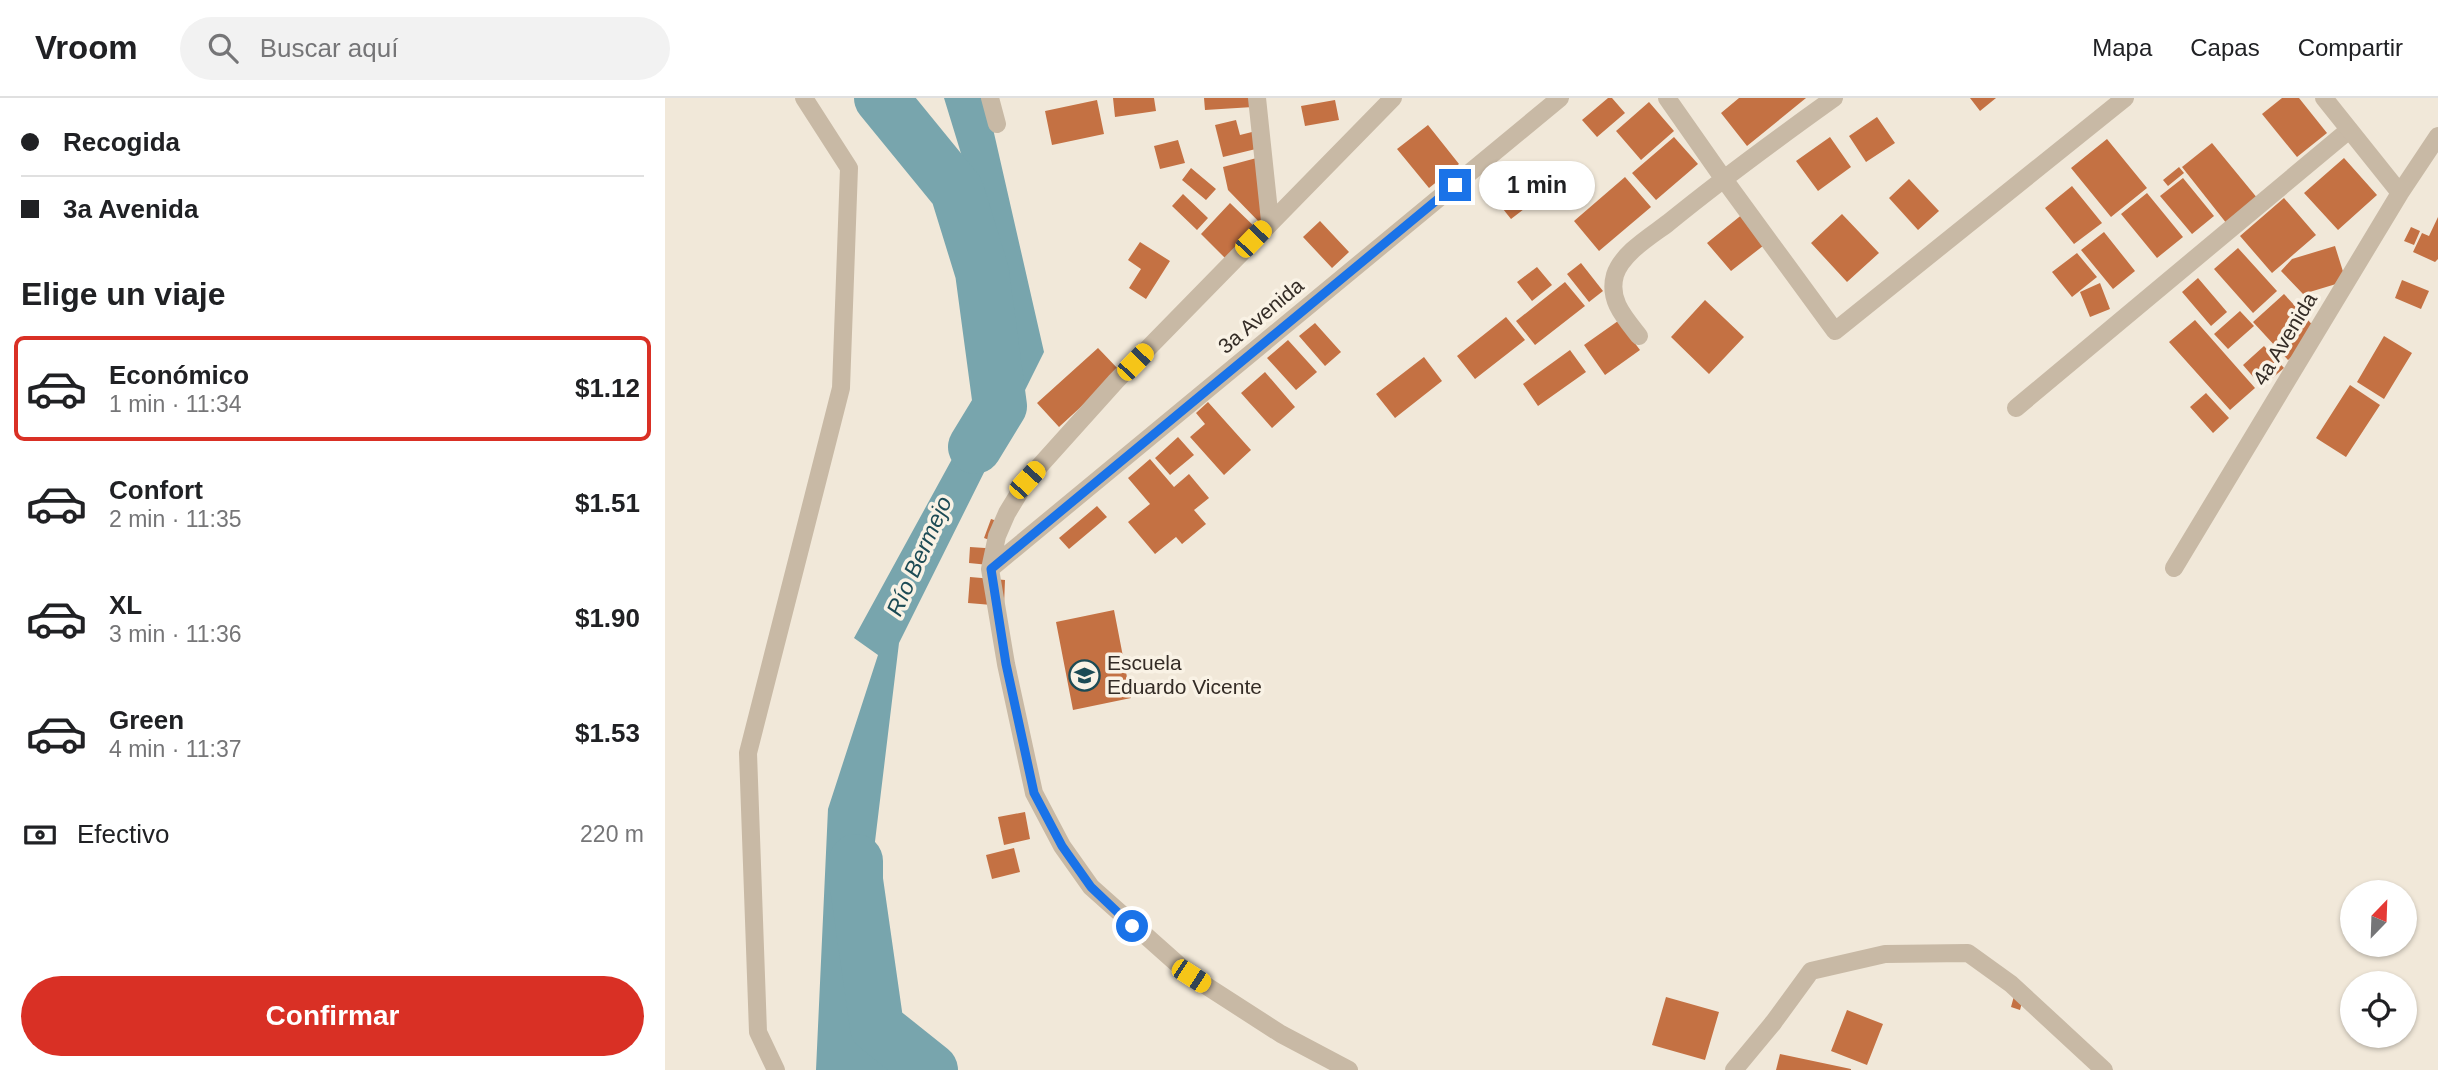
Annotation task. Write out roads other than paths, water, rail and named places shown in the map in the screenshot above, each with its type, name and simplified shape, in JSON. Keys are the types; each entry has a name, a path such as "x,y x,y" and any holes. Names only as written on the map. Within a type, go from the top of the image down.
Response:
{"street":[{"path":"776,1070 758,1032 748,753 841,388 849,168 804,98"},
{"path":"990,98 997,124"},
{"path":"1257,98 1270,221"},
{"path":"1349,1070 1281,1034 1191,976 1091,887 1062,846 1034,793 1006,664 991,569 997,536 1027,480 1116,381 1393,98"},
{"name":"3a Avenida","path":"991,569 1560,98"},
{"path":"1667,98 1835,331 2125,98"},
{"path":"1639,336 1616,306 1613,289 1616,272 1630,253 1723,178 1834,98"},
{"path":"2324,98 2400,193"},
{"path":"2016,408 2349,130"},
{"name":"4a Avenida","path":"2174,568 2400,193 2438,136"},
{"path":"1734,1070 1811,971 1885,954 1968,953 2011,984 2104,1070"}],"water":[{"path":"944,98 986,98 1044,352 899,643 862,949 925,1070 816,1070 828,809 878,655 854,638 1003,366 1005,297"}],"waterway":[{"name":"Río Bermejo","path":"881,98 957,191 982,272 1000,406 975,447"},
{"name":"Río Bermejo","path":"856,861 856,880 877,1027 931,1070"}],"place":[{"name":"Escuela Eduardo Vicente","path":"1084,675"}]}
